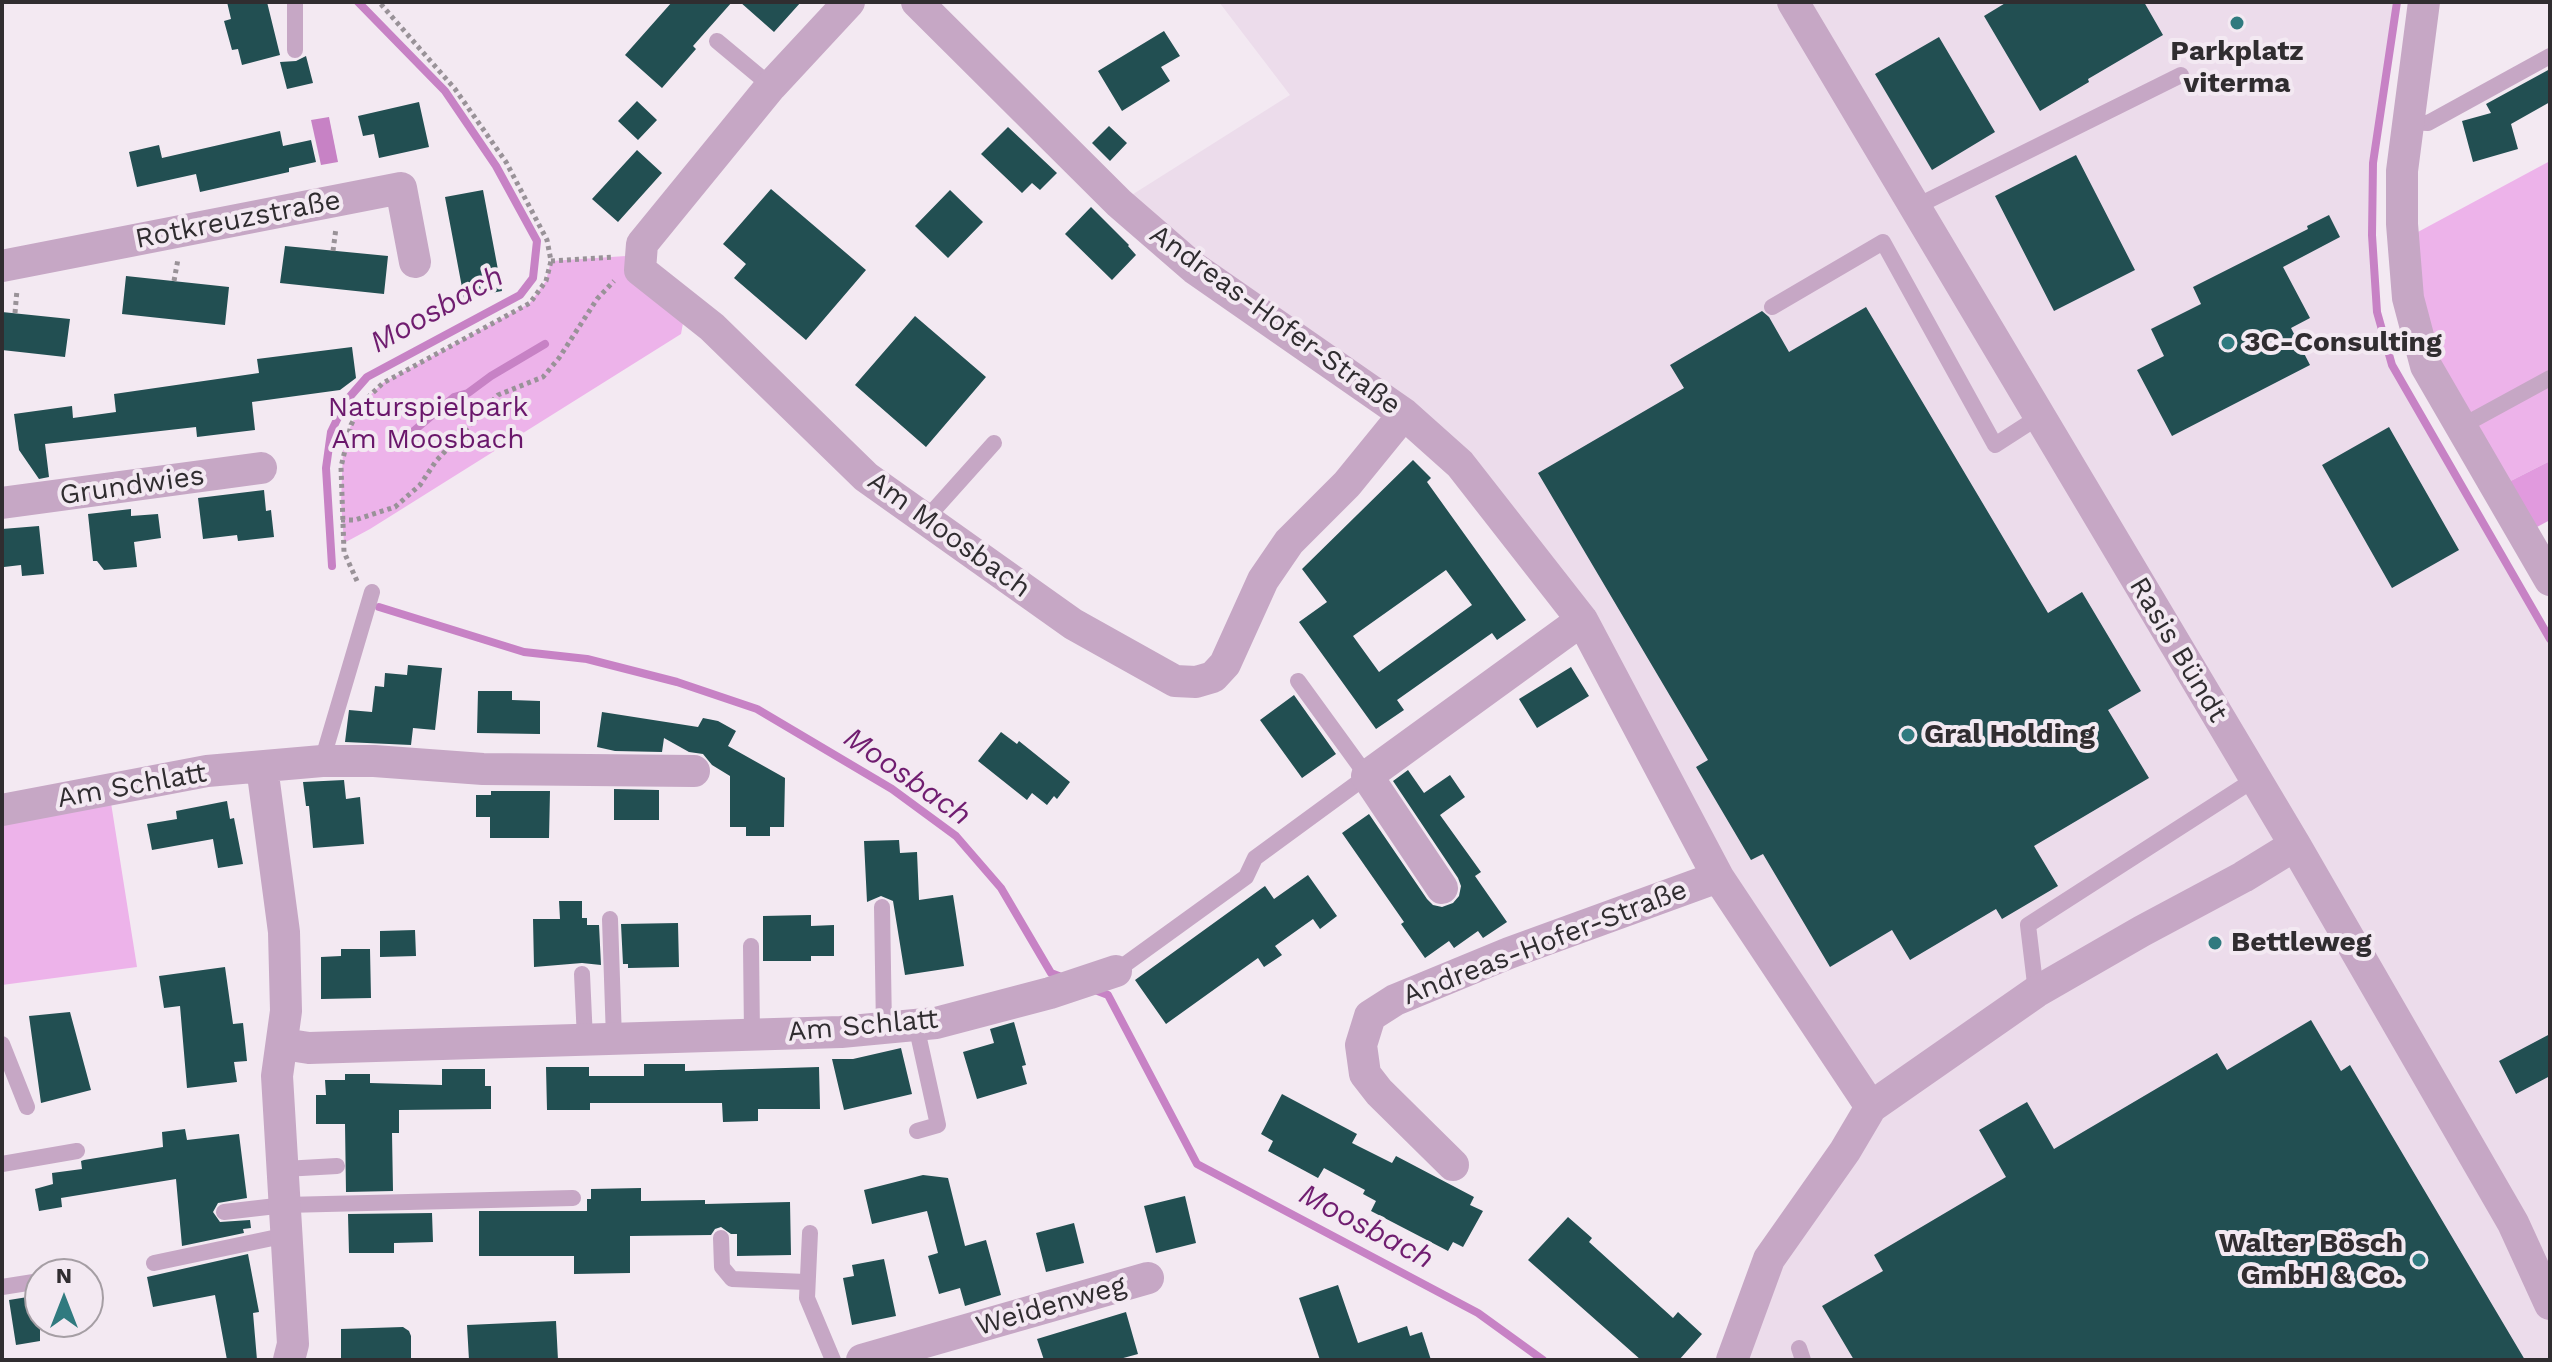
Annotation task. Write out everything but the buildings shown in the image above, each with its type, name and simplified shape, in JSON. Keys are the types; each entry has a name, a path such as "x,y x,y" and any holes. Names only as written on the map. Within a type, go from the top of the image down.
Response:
{"street":[{"path":"641,262 642,244 771,86 849,2"},
{"name":"Andreas-Hofer-Straße","path":"917,2 1119,203 1194,268 1404,414 1460,464 1582,620 1718,877 1871,1107"},
{"name":"Rasis Bündt","path":"1793,2 2295,845 2513,1223 2550,1304"},
{"path":"2424,2 2402,171 2402,224 2408,298 2426,366 2550,580"},
{"name":"Rotkreuzstraße","path":"2,266 401,188 415,262"},
{"name":"Am Moosbach","path":"641,262 866,477 1073,624 1175,681 1196,682 1213,677 1225,664 1263,580 1289,542 1347,484 1404,414"},
{"name":"Grundwies","path":"2,503 261,468"},
{"path":"1442,888 1367,776 1582,620"},
{"name":"Am Schlatt","path":"2,810 207,771 322,761 374,761 483,769 694,771"},
{"path":"262,767 284,932 286,1011 277,1076 293,1344 289,1360"},
{"path":"1732,1360 1769,1259 1845,1151 1871,1107 2036,992 2295,845"},
{"name":"Andreas-Hofer-Straße","path":"1453,1165 1379,1092 1365,1074 1361,1045 1370,1016 1395,1000 1509,953 1718,877"},
{"name":"Am Schlatt","path":"283,1044 309,1048 752,1035 936,1023 1050,993 1116,971"},
{"name":"Weidenweg","path":"862,1360 1148,1278"}],"lane":[{"path":"295,2 295,50"},
{"path":"717,41 771,86"},
{"path":"2407,122 2428,123 2550,56"},
{"path":"1915,207 2181,75"},
{"path":"1772,307 1883,242 1995,445 2040,416"},
{"path":"2462,426 2550,378"},
{"path":"925,520 994,443"},
{"path":"322,761 372,592"},
{"path":"1298,681 1367,776"},
{"name":"Am Schlatt","path":"1116,971 1246,877 1255,858 1367,776"},
{"path":"2036,992 2028,925 2255,779"},
{"path":"882,907 900,1026 938,1125 917,1131"},
{"path":"600,1039 610,919"},
{"path":"751,946 752,1035"},
{"path":"582,974 600,1039"},
{"path":"2,1044 27,1107"},
{"path":"2,1164 77,1151"},
{"path":"284,1169 337,1166"},
{"path":"224,1212 286,1220 573,1198"},
{"path":"154,1263 286,1220"},
{"path":"810,1233 807,1298 833,1360"},
{"path":"721,1238 722,1267 732,1279 806,1282"},
{"path":"2,1287 24,1284"}],"path":[{"path":"372,592 358,582 348,565 341,520 343,449 363,402 383,383 530,303 546,281 551,261 547,240 506,162 455,89 379,2"},
{"path":"551,261 641,262"},
{"path":"341,520 355,520 395,507 420,485 436,461 498,395 543,377 611,282 641,262"}],"shaded area":[{"path":"1219,2 2396,2 2373,163 2372,235 2377,312 2392,366 2550,639 2550,1360 1732,1360 1769,1259 1871,1107 1582,620 1460,464 1119,203 1290,95"},
{"path":"329,117 338,162 321,165 311,120"},
{"path":"2550,461 2550,520 2524,534 2497,488"}],"green space":[{"path":"2550,161 2550,461 2497,488 2426,366 2403,240"},
{"name":"Naturspielpark Am Moosbach","path":"641,255 683,323 681,334 344,543 341,502 343,449 363,402 383,383 530,303 546,281 551,261"},
{"path":"111,803 137,967 2,985 2,823"}],"waterway":[{"name":"Moosbach","path":"332,566 326,468 331,432 346,401 367,377 520,295 533,278 537,241 496,166 445,91 358,2"},
{"path":"2397,2 2373,163 2372,235 2377,312 2392,365 2550,639"},
{"path":"410,434 454,397 468,393 545,344"},
{"name":"Moosbach","path":"379,607 524,652 587,659 677,682 757,709 892,789 956,836 1001,888 1051,973 1064,978"},
{"name":"Moosbach","path":"1095,990 1108,995 1197,1164 1478,1313 1543,1360"}],"place":[{"name":"Parkplatz viterma","path":"2237,23"},
{"name":"3C-Consulting","path":"2228,343"},
{"name":"Gral Holding","path":"1908,735"},
{"name":"Bettleweg","path":"2215,943"},
{"name":"Walter Bösch GmbH & Co.","path":"2419,1260"}]}
